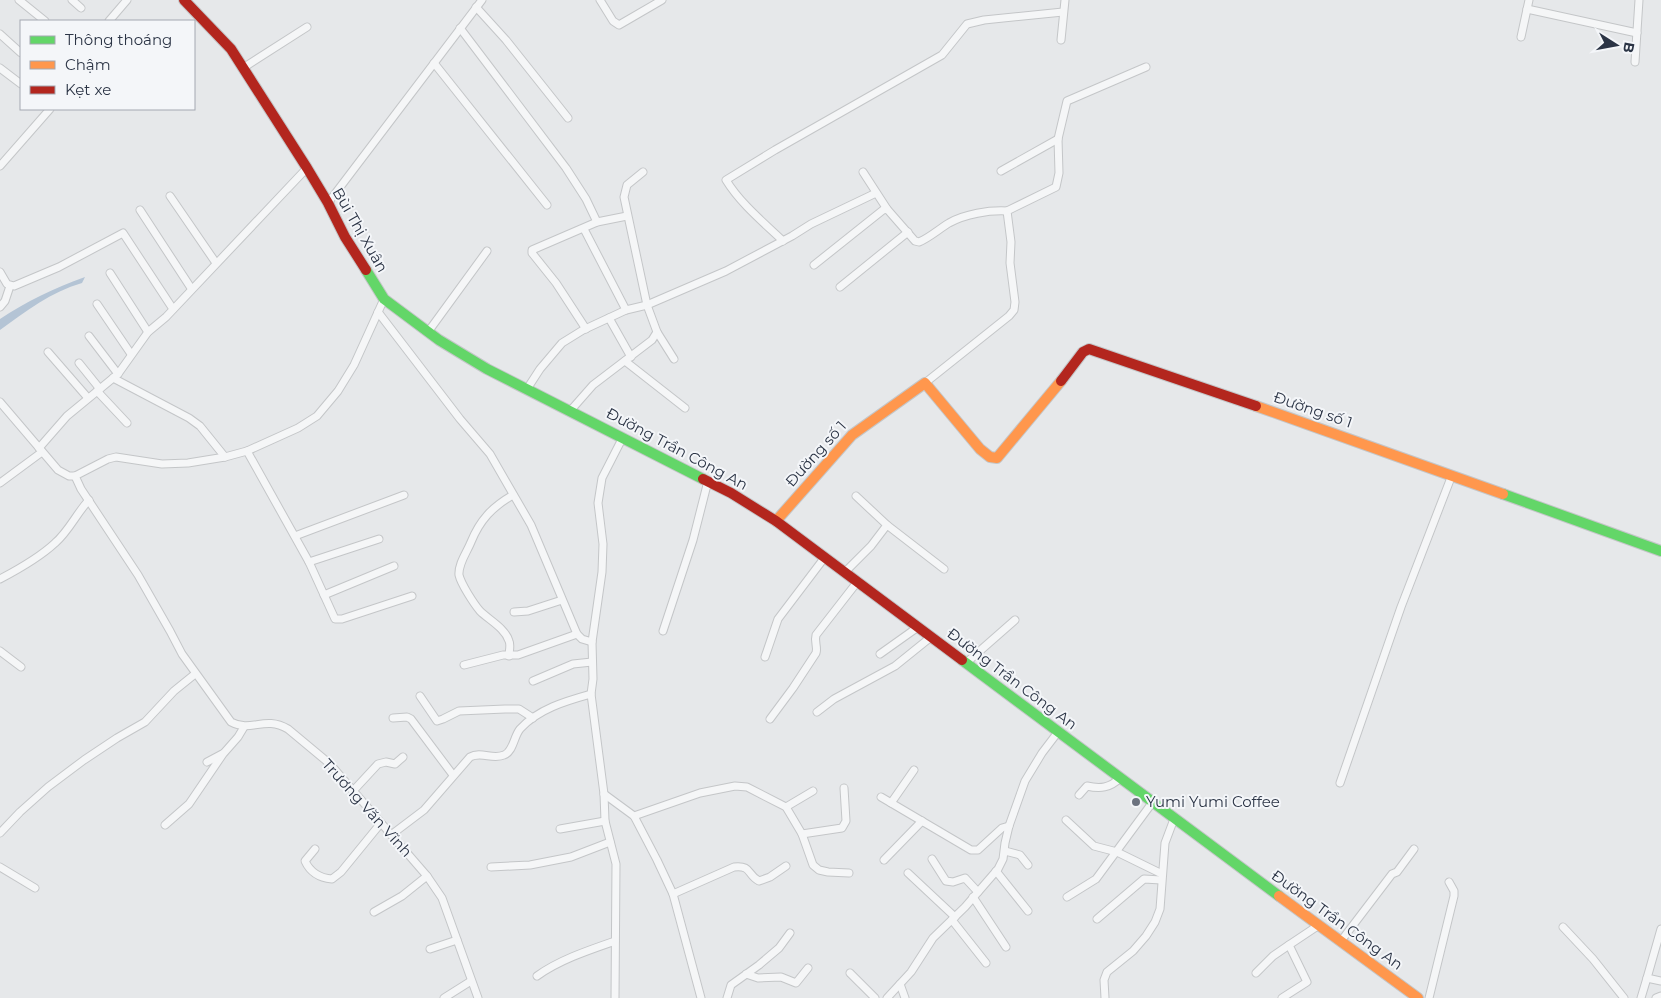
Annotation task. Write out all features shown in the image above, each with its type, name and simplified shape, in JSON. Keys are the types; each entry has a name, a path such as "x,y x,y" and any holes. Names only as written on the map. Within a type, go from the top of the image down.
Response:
{"main road":[{"name":"Bùi Thị Xuân","path":"184,0 222,38 243,68 307,168 328,203 345,237 384,299 428,332 487,369 571,410"},
{"name":"Đường số 1","path":"776,521 852,435 928,386 980,449 990,457 997,458 1052,390 1066,376 1083,352 1089,349 1661,550"},
{"name":"Đường Trần Công An","path":"571,410 731,493 776,521 1152,803 1418,998"}],"street":[{"path":"19,0 44,20"},
{"path":"72,0 81,8"},
{"path":"110,20 127,0"},
{"path":"328,203 482,0"},
{"path":"600,0 613,21 620,25 662,0"},
{"path":"1061,40 1065,0"},
{"path":"1520,38 1529,0"},
{"path":"1635,62 1639,0"},
{"path":"476,7 506,40 568,118"},
{"path":"1527,9 1637,34"},
{"path":"783,241 750,209 726,180 942,55 967,24 984,20 1063,12"},
{"path":"243,68 307,27"},
{"path":"460,28 566,168 586,199 596,222"},
{"path":"0,34 20,52"},
{"path":"434,63 548,205"},
{"path":"863,172 887,209 915,240 921,241 951,222 963,217 994,210 1006,211 1056,186 1059,173 1058,139 1066,100 1146,67"},
{"path":"0,68 20,83"},
{"path":"0,166 49,110"},
{"path":"1001,171 1058,139"},
{"path":"0,484 40,450 67,416 115,376 148,332 172,310 307,168"},
{"path":"643,172 632,180 625,189 624,197 627,216 646,305 657,332 674,359"},
{"path":"527,389 540,369 562,343 586,329 626,310 646,305 726,271 811,224 876,193"},
{"path":"170,196 216,263"},
{"path":"814,265 882,210 887,209"},
{"path":"140,210 191,288"},
{"path":"928,386 1010,316 1014,310 1015,302 1010,263 1011,242 1006,211"},
{"path":"586,329 556,283 531,251 584,229 596,222 627,216"},
{"path":"584,229 626,310"},
{"path":"840,287 908,232"},
{"path":"10,286 59,267 123,233 172,310"},
{"path":"428,332 487,251"},
{"path":"0,272 10,286"},
{"path":"110,273 148,332"},
{"path":"0,307 5,301 10,286"},
{"path":"0,402 58,470 69,476 75,476 108,459 116,457 162,464 188,463 248,451 281,437 317,416 338,391 354,365 384,299"},
{"path":"97,304 131,354"},
{"path":"378,312 460,419 490,454 530,525 576,634 582,639 592,642"},
{"path":"609,318 628,359 685,408"},
{"path":"571,410 593,385 652,340 657,332"},
{"path":"89,336 115,376 200,426 225,457"},
{"path":"48,352 88,398"},
{"path":"79,363 98,390 127,423"},
{"path":"615,998 616,864 605,821 604,794 591,694 592,642 602,572 603,544 598,503 599,489 602,478 623,437"},
{"path":"248,451 309,562 334,617 338,620 412,596"},
{"path":"1340,783 1395,625 1452,475"},
{"path":"75,476 80,489 138,576 195,674 231,722 244,727 188,804 165,825"},
{"path":"664,631 690,548 708,481"},
{"path":"295,536 404,494"},
{"path":"509,656 510,643 507,636 479,610 459,575 460,565 474,534 485,517 497,504 513,495"},
{"path":"856,496 887,525 944,569"},
{"path":"0,578 23,566 55,543 89,500"},
{"path":"845,572 871,546 887,525"},
{"path":"309,562 379,539"},
{"path":"765,658 778,619 825,557"},
{"path":"324,595 394,566"},
{"path":"770,720 816,653 814,641 816,635 858,581"},
{"path":"514,612 528,611 562,600"},
{"path":"966,663 1015,620"},
{"path":"880,654 918,628"},
{"path":"464,665 518,654 576,634"},
{"path":"817,712 834,699 895,666 931,637"},
{"path":"0,651 21,667"},
{"path":"534,681 572,664 592,662"},
{"path":"0,833 34,800 84,760 145,722 174,691 195,674"},
{"path":"391,835 424,810 453,775 474,755 503,756 508,753 518,731 533,718 552,707 591,694"},
{"path":"420,696 437,721 443,720 459,711 496,709 519,709 533,718"},
{"path":"393,718 407,717 411,719 453,775"},
{"name":"Trương Văn Vĩnh","path":"244,727 268,722 288,729 330,764 427,876 442,898 478,998"},
{"path":"887,998 911,972 933,938 996,871 1003,859 1009,826 1025,781 1042,753 1058,732"},
{"path":"207,762 223,754"},
{"path":"353,791 378,764 386,762 395,764 403,756"},
{"path":"891,803 914,770"},
{"path":"1079,795 1087,786 1106,787 1113,785 1120,778"},
{"path":"634,816 700,793 742,786 786,807 802,834 813,865 819,870 849,873"},
{"path":"802,834 842,828 846,821 844,788"},
{"path":"786,807 813,791"},
{"path":"604,794 634,816 673,894 702,998"},
{"path":"881,797 971,850 978,850 1002,828 1009,826"},
{"path":"1068,898 1096,879 1152,803"},
{"path":"1105,998 1104,980 1107,972 1133,951 1155,922 1160,909 1165,843 1174,819"},
{"path":"1066,820 1094,846 1117,852 1162,877"},
{"path":"560,829 605,821"},
{"path":"884,860 922,821"},
{"path":"315,849 306,858 306,864 317,875 332,879 341,872 381,823"},
{"path":"491,867 530,865 571,857 610,842"},
{"path":"1340,941 1392,874 1398,872 1414,849"},
{"path":"1005,851 1020,855 1028,864"},
{"path":"932,859 946,880 953,882 965,878 1006,947"},
{"path":"673,894 734,867 742,866 748,869 760,881 770,877 786,866"},
{"path":"0,867 35,888"},
{"path":"996,871 1028,911"},
{"path":"908,873 953,918 986,963"},
{"path":"374,912 402,896 427,876"},
{"path":"1097,919 1144,879 1162,877"},
{"path":"1429,998 1454,896 1454,891 1449,882"},
{"path":"1256,973 1273,956 1319,925"},
{"path":"1563,927 1593,959 1624,998"},
{"path":"1640,998 1661,928"},
{"path":"727,998 731,984 759,965 779,948 790,933"},
{"path":"430,949 457,940"},
{"path":"537,976 545,970 589,950 615,942"},
{"path":"1282,998 1291,996 1307,982 1289,945"},
{"path":"746,974 758,978 781,977 796,983 808,968"},
{"path":"850,973 875,998"},
{"path":"1647,978 1661,981"},
{"path":"444,998 471,981"},
{"path":"900,984 905,998"},
{"path":"1656,998 1661,996"}],"water":[{"path":"85,277 82,283 49,297 0,330 0,319 10,312 41,295"}],"traffic: fast":[{"path":"366,270 384,299 439,340 487,369 703,479"},
{"path":"1503,494 1661,551"},
{"path":"962,660 1279,896"}],"traffic: slow":[{"path":"776,521 852,435 925,383 980,449 990,457 997,458 1061,381"},
{"path":"1256,406 1503,494"},
{"path":"1279,896 1418,998"}],"traffic: jam":[{"path":"184,0 231,49 307,168 328,203 345,237 366,270"},
{"path":"1061,381 1083,352 1089,349 1256,406"},
{"path":"703,479 731,493 776,521 962,660"}],"place":[{"name":"Yumi Yumi Coffee","path":"1136,802"}]}
